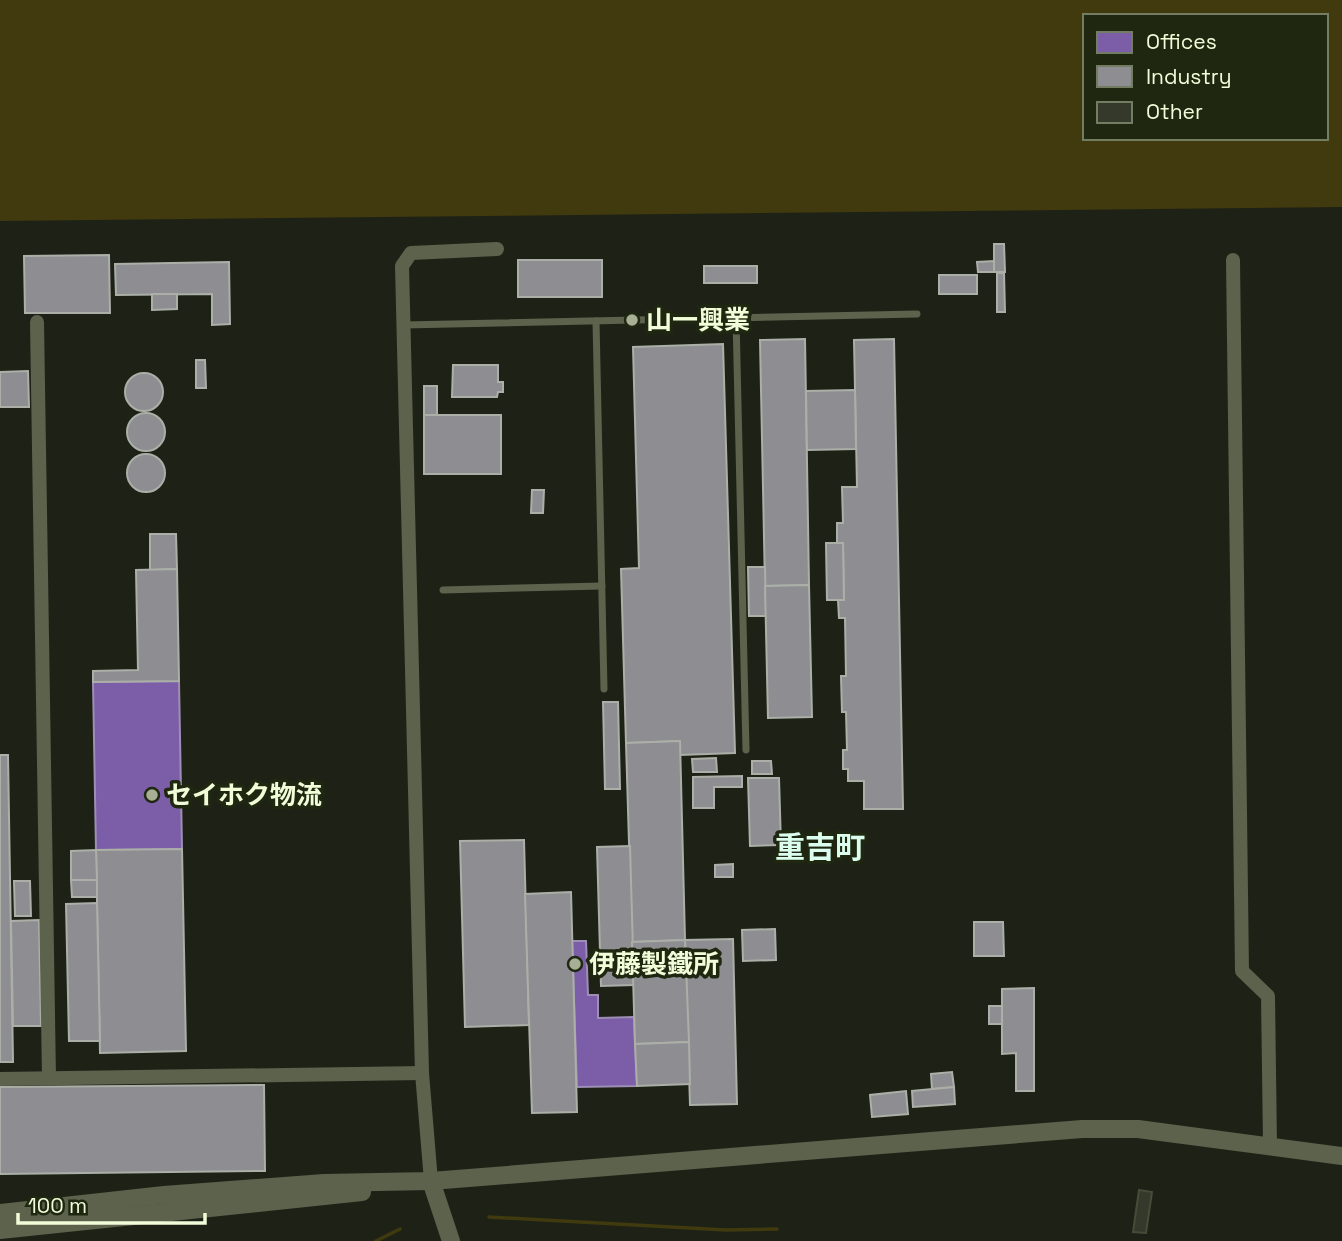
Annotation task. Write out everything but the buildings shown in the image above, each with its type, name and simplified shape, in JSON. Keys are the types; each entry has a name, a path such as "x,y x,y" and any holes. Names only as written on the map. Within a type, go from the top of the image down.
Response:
{"street":[{"path":"451,1241 431,1181 422,1073 402,266 411,253 497,249"},
{"path":"1233,260 1242,971 1268,996 1270,1145"},
{"path":"37,322 49,1078"},
{"path":"0,1079 422,1073"},
{"path":"0,1213 311,1184 431,1181 1082,1129 1138,1129 1342,1156"},
{"path":"0,1230 321,1198 431,1181"}],"lane":[{"path":"404,325 917,314"},
{"path":"736,318 746,750"},
{"path":"596,321 604,689"},
{"path":"443,590 602,586"}],"shaded area":[{"path":"0,0 1342,0 1342,207 0,221"}],"waterway":[{"path":"489,1217 726,1230 777,1229"},
{"path":"376,1241 400,1229"}],"place":[{"name":"山一興業","path":"632,320"},
{"name":"セイホク物流","path":"152,795"},
{"name":"伊藤製鐵所","path":"575,964"}],"district":[{"name":"重吉町","path":"820,848"}]}
